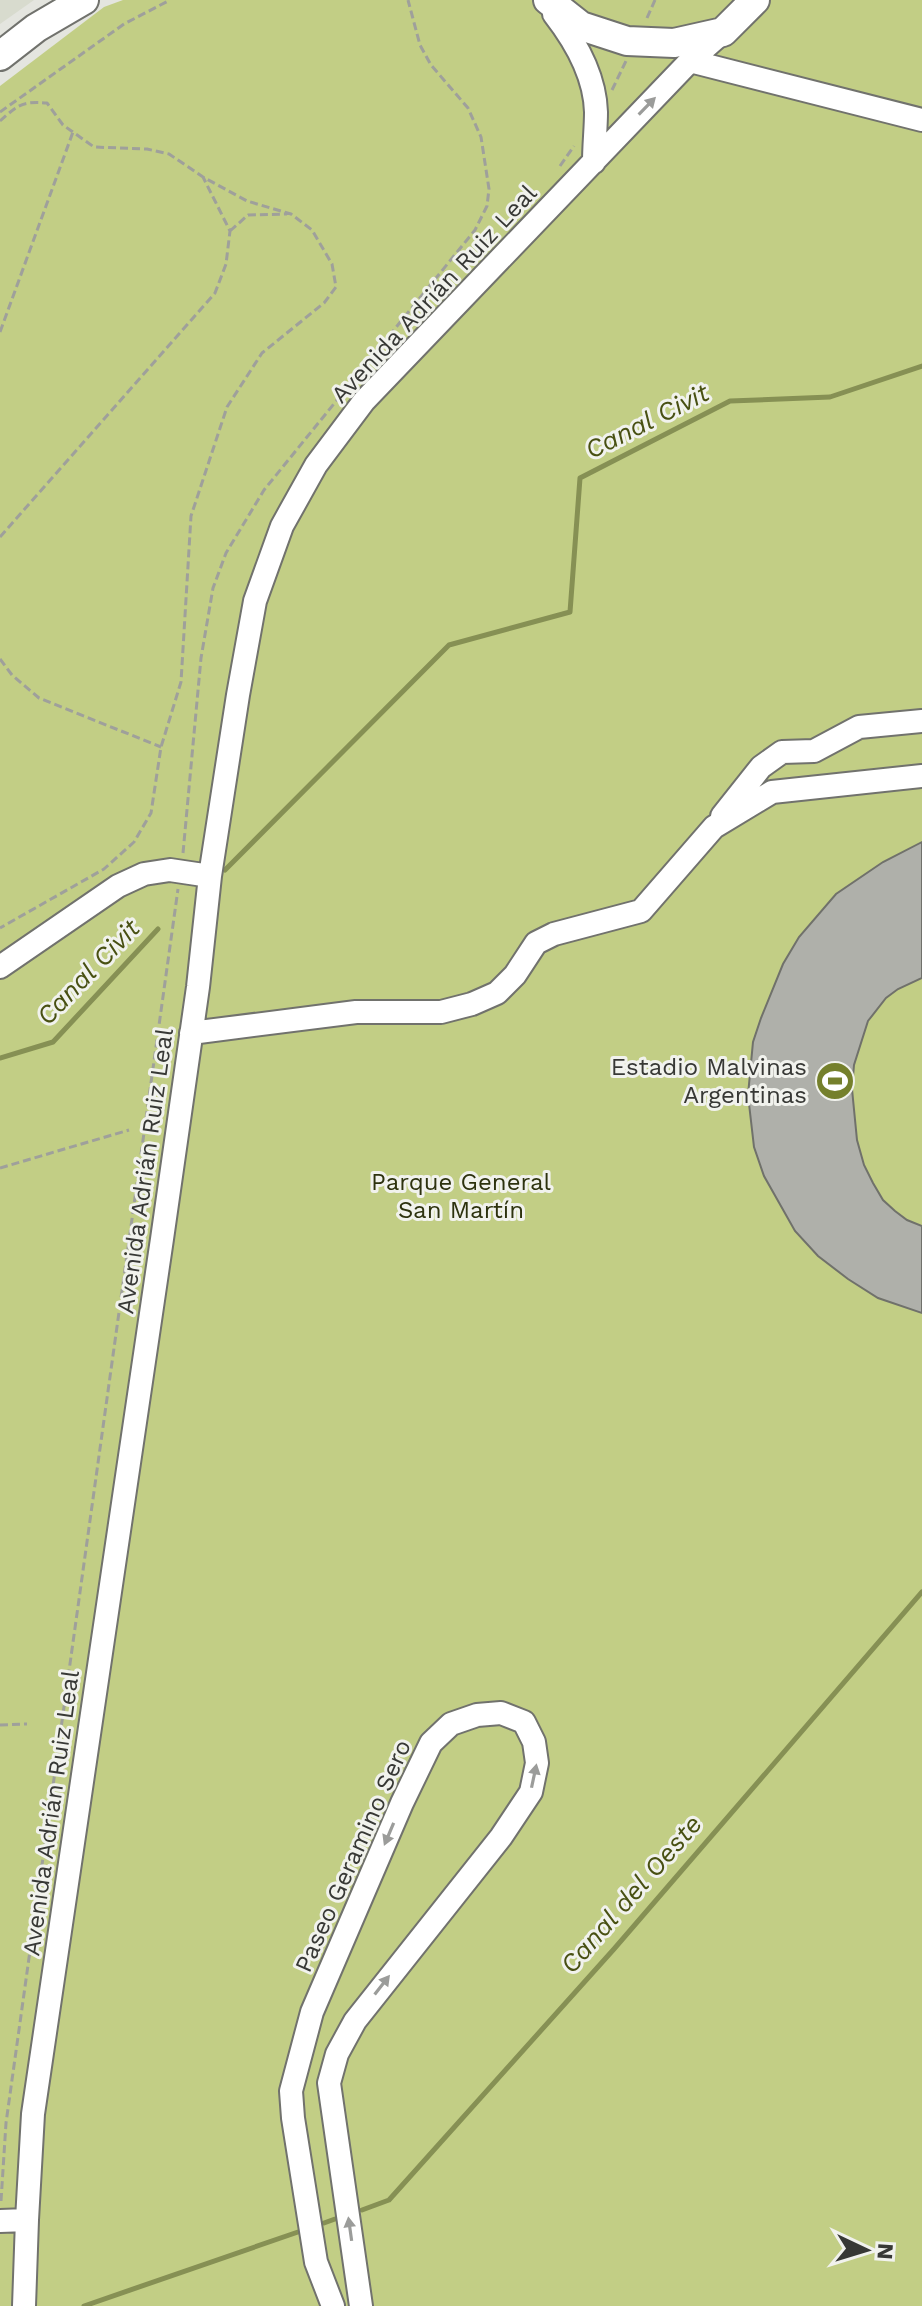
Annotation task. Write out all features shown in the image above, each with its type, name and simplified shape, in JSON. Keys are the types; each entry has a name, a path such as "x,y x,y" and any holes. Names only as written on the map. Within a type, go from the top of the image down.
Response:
{"main road":[{"path":"0,56 36,28 84,0"},
{"path":"546,0 581,26 627,41 674,43 723,32 755,0"}],"street":[{"path":"546,0 572,38 589,77 596,108 594,162"},
{"name":"Avenida Adrián Ruiz Leal","path":"24,2306 33,2114 191,1033 210,876 255,601 282,526 316,465 364,401 690,61 723,32"},
{"path":"690,61 922,120"},
{"path":"191,1033 356,1012 441,1012 472,1004 497,993 515,975 536,943 554,934 641,911 761,767 782,752 814,751 859,727 922,721"},
{"path":"714,827 772,792 922,776"},
{"path":"0,967 118,886 144,874 170,870 210,876"},
{"name":"Paseo Geramino Sero","path":"333,2306 316,2262 291,2091 312,2012 431,1743 451,1724 477,1715 501,1713 524,1722 534,1742 537,1763 531,1792 501,1837 355,2021 337,2054 329,2083 361,2306"},
{"path":"0,2221 27,2220"}],"path":[{"path":"0,112 124,24 170,0"},
{"path":"0,121 17,106 47,103 63,125 94,147 147,149 169,154 247,201 291,214 312,230 332,264 336,287 324,303 262,353 227,407 191,516 181,682 161,747 151,813 134,842 104,869 0,928"},
{"path":"0,332 73,132"},
{"path":"0,537 215,293 226,264 230,231 203,177"},
{"path":"230,231 248,215 291,214"},
{"path":"0,659 12,675 39,698 161,747"},
{"path":"0,1168 129,1130"},
{"path":"0,1725 27,1724"}],"shaded area":[{"path":"0,0 34,0 0,24"}],"green space":[{"name":"Parque General San Martín","path":"123,0 922,0 922,2306 0,2306 0,86 104,7"}],"building":[{"name":"Estadio Malvinas Argentinas","path":"922,842 922,978 886,998 868,1021 854,1065 852,1089 857,1140 873,1183 883,1200 895,1211 922,1226 922,1313 878,1298 848,1279 818,1256 795,1231 764,1176 754,1147 748,1095 753,1042 783,964 799,937 836,894 883,862"}],"waterway":[{"name":"Canal Civit","path":"225,870 449,645 570,612 580,478 730,401 830,397 922,366"},
{"name":"Canal Civit","path":"0,1058 53,1042 158,929"},
{"name":"Canal del Oeste","path":"362,2210 389,2200 614,1949 922,1592"},
{"path":"324,2223 335,2219"},
{"name":"Canal del Oeste","path":"84,2306 298,2232"}],"place":[{"name":"Estadio Malvinas Argentinas","path":"835,1081"}]}
